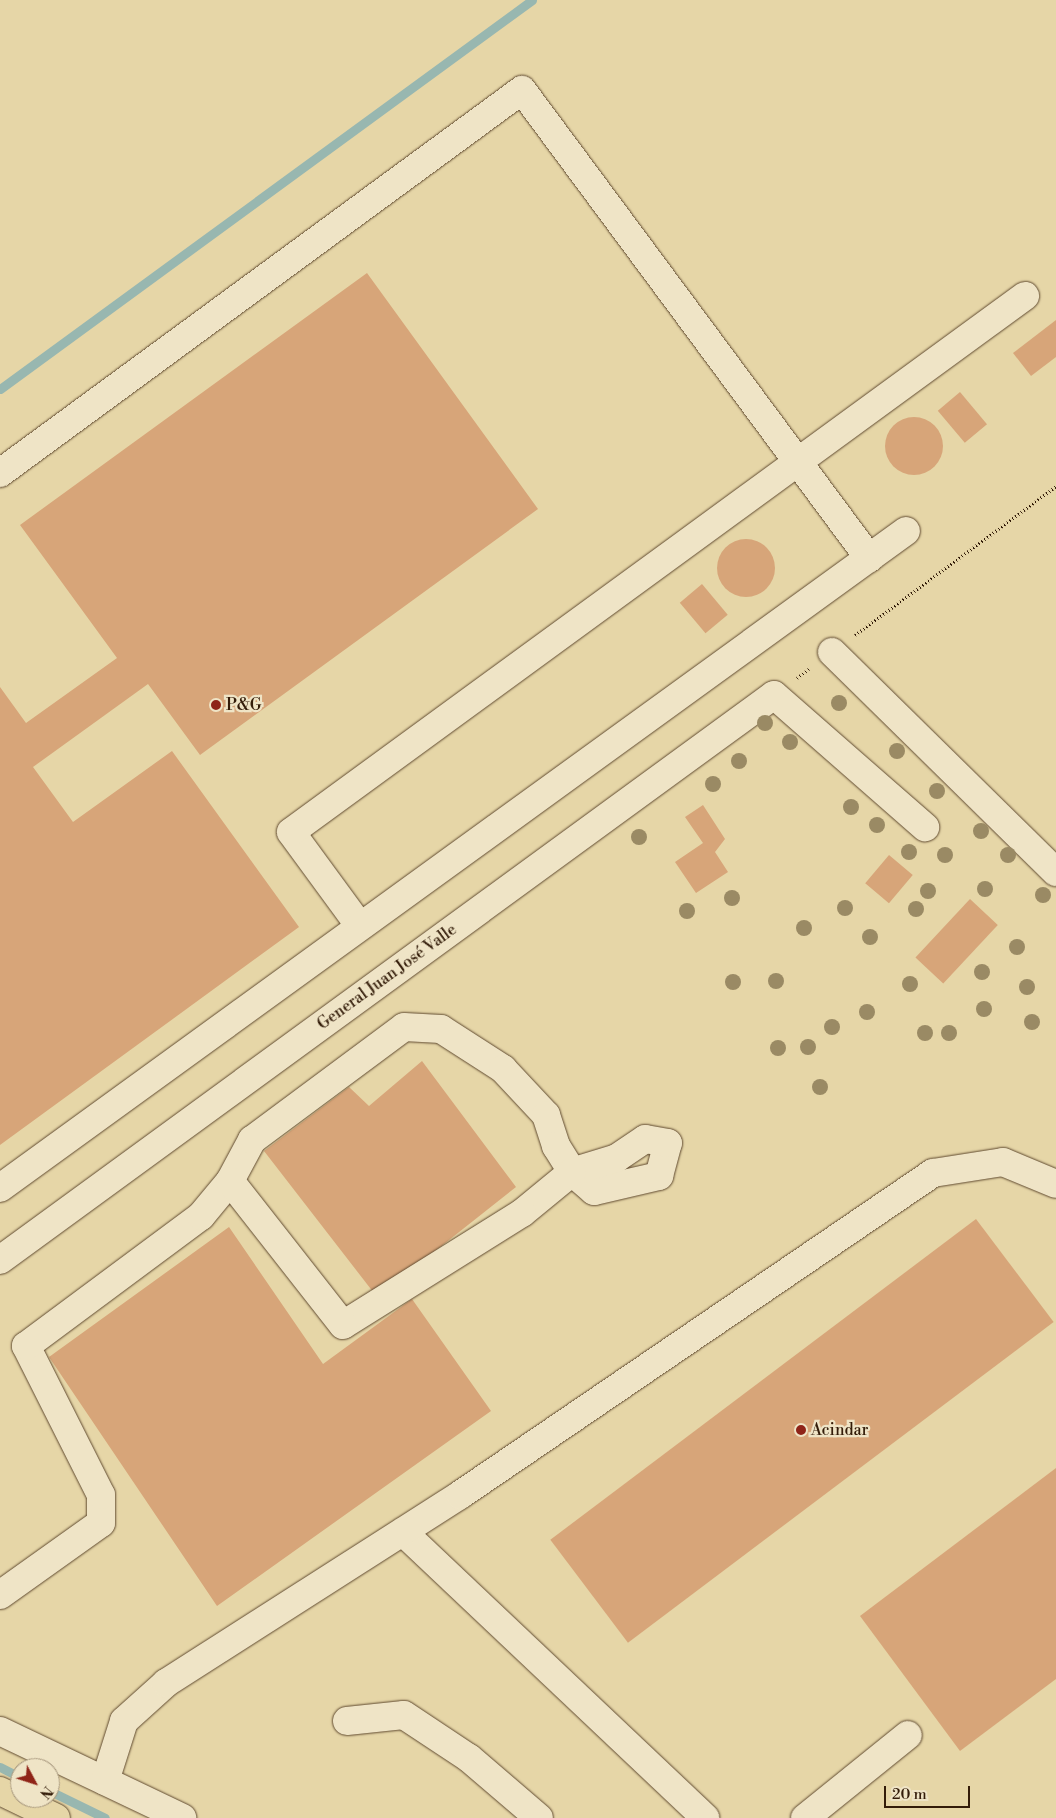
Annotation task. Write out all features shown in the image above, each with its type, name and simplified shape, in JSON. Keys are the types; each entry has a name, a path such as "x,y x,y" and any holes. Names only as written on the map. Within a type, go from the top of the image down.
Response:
{"main road":[{"path":"0,1791 56,1818"}],"street":[{"path":"0,473 522,90 869,558"},
{"path":"360,926 291,832 1025,296"},
{"path":"0,1188 906,531"},
{"path":"832,652 1056,872"},
{"path":"774,695 924,827"},
{"name":"General Juan José Valle","path":"0,1260 774,695"},
{"path":"0,1595 101,1523 101,1495 26,1346 201,1216 230,1181 252,1140 404,1027 441,1029 503,1069 546,1115 556,1146 572,1172 522,1213 343,1325 230,1181"},
{"path":"105,1781 124,1721 166,1683 403,1532 932,1173 1002,1162 1056,1184"},
{"path":"403,1532 705,1818"},
{"path":"347,1721 404,1715 469,1758 539,1818"},
{"path":"0,1731 182,1818"},
{"path":"805,1818 908,1735"}],"path":[{"path":"774,695 1056,486"}],"building":[{"name":"P&G","path":"367,273 538,509 200,755 148,684 33,767 73,822 172,751 299,927 0,1145 0,687 26,723 117,658 20,525"},
{"path":"1056,320 1056,357 1031,376 1013,353"},
{"path":"960,392 987,424 965,443 938,411"},
{"path":"908,417 920,417 935,425 943,440 943,452 935,467 920,475 908,475 893,467 885,452 885,440 893,425"},
{"path":"740,539 752,539 767,547 775,562 775,574 767,589 752,597 740,597 725,589 717,574 717,562 725,547"},
{"path":"702,584 728,615 705,633 680,603"},
{"path":"703,805 725,839 715,852 728,872 696,893 675,862 703,843 685,817"},
{"path":"889,855 913,875 889,903 865,883"},
{"path":"970,899 998,925 943,983 915,958"},
{"path":"422,1061 516,1187 377,1297 264,1151 349,1087 369,1106"},
{"name":"Acindar","path":"976,1219 1054,1322 628,1643 550,1540"},
{"path":"229,1227 323,1364 412,1299 491,1411 217,1606 49,1357"},
{"path":"1056,1468 1056,1679 960,1751 860,1616"}],"waterway":[{"path":"0,389 532,0"},
{"path":"0,1767 10,1772"},
{"path":"60,1796 105,1818"}],"place":[{"name":"P&G","path":"216,705"},
{"name":"Acindar","path":"801,1430"}]}
